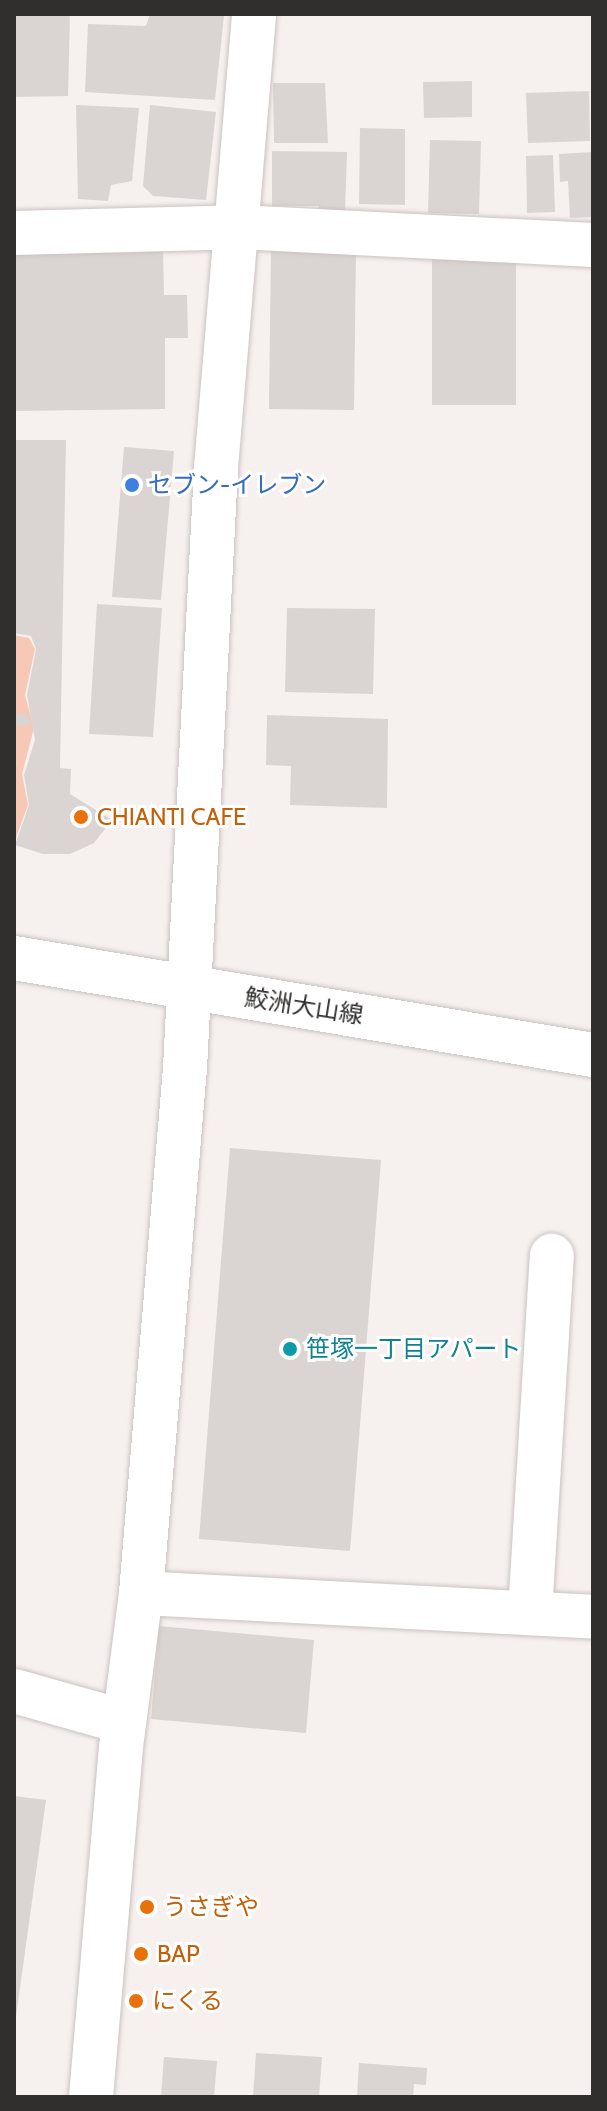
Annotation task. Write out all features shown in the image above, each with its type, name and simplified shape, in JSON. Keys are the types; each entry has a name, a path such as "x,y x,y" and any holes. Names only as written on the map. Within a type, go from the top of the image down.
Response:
{"street":[{"path":"91,2097 124,1722 141,1593 185,1068 215,483 254,14"},
{"path":"14,233 238,227 593,245"},
{"name":"鮫洲大山線","path":"14,958 593,1055"},
{"path":"530,1613 552,1256"},
{"path":"141,1593 593,1617"},
{"path":"14,1691 124,1722"}],"shaded area":[{"path":"14,635 29,638 35,649 25,695 34,728 22,774 28,805 14,843"}],"building":[{"path":"14,14 70,14 68,96 14,97"},
{"path":"150,14 224,16 215,100 85,92 88,24 146,26"},
{"path":"472,81 472,117 424,118 423,82"},
{"path":"273,83 325,83 328,143 274,143"},
{"path":"589,91 590,141 528,143 526,93"},
{"path":"76,105 139,108 132,181 111,185 108,201 78,199"},
{"path":"150,105 216,112 206,200 153,196 143,186"},
{"path":"360,128 405,129 405,205 359,204"},
{"path":"430,140 481,141 479,214 428,213"},
{"path":"272,151 347,152 345,213 319,213 319,206 272,206"},
{"path":"593,152 593,217 570,218 568,181 560,182 559,154"},
{"path":"553,155 555,212 527,213 526,156"},
{"path":"163,246 164,295 187,295 188,338 165,338 165,409 14,411 14,247"},
{"path":"271,246 356,248 354,410 269,409"},
{"path":"516,250 516,405 432,405 432,251"},
{"path":"14,440 66,440 60,768 71,769 70,794 112,820 94,843 70,854 43,854 15,845 29,805 24,775 35,740 27,695 36,649 31,636 14,633"},
{"path":"124,447 174,451 161,600 112,597"},
{"path":"97,604 162,608 153,737 89,734"},
{"path":"287,608 375,609 373,694 285,692"},
{"path":"27,714 31,724 14,726 14,715"},
{"path":"267,715 388,719 387,808 290,805 291,766 266,765"},
{"name":"笹塚一丁目アパート","path":"230,1148 381,1160 350,1551 199,1539"},
{"path":"159,1626 314,1640 306,1733 151,1719"},
{"path":"14,1796 46,1800 16,2017 14,2017"},
{"path":"256,2053 322,2057 319,2097 253,2097"},
{"path":"164,2057 217,2061 214,2097 161,2097"},
{"path":"359,2063 427,2068 426,2085 414,2084 413,2097 357,2097"}],"place":[{"name":"セブン-イレブン","path":"132,485"},
{"name":"CHIANTI CAFE","path":"81,817"},
{"name":"笹塚一丁目アパート","path":"290,1349"},
{"name":"うさぎや","path":"147,1907"},
{"name":"BAP","path":"141,1954"},
{"name":"にくる","path":"136,2001"}]}
